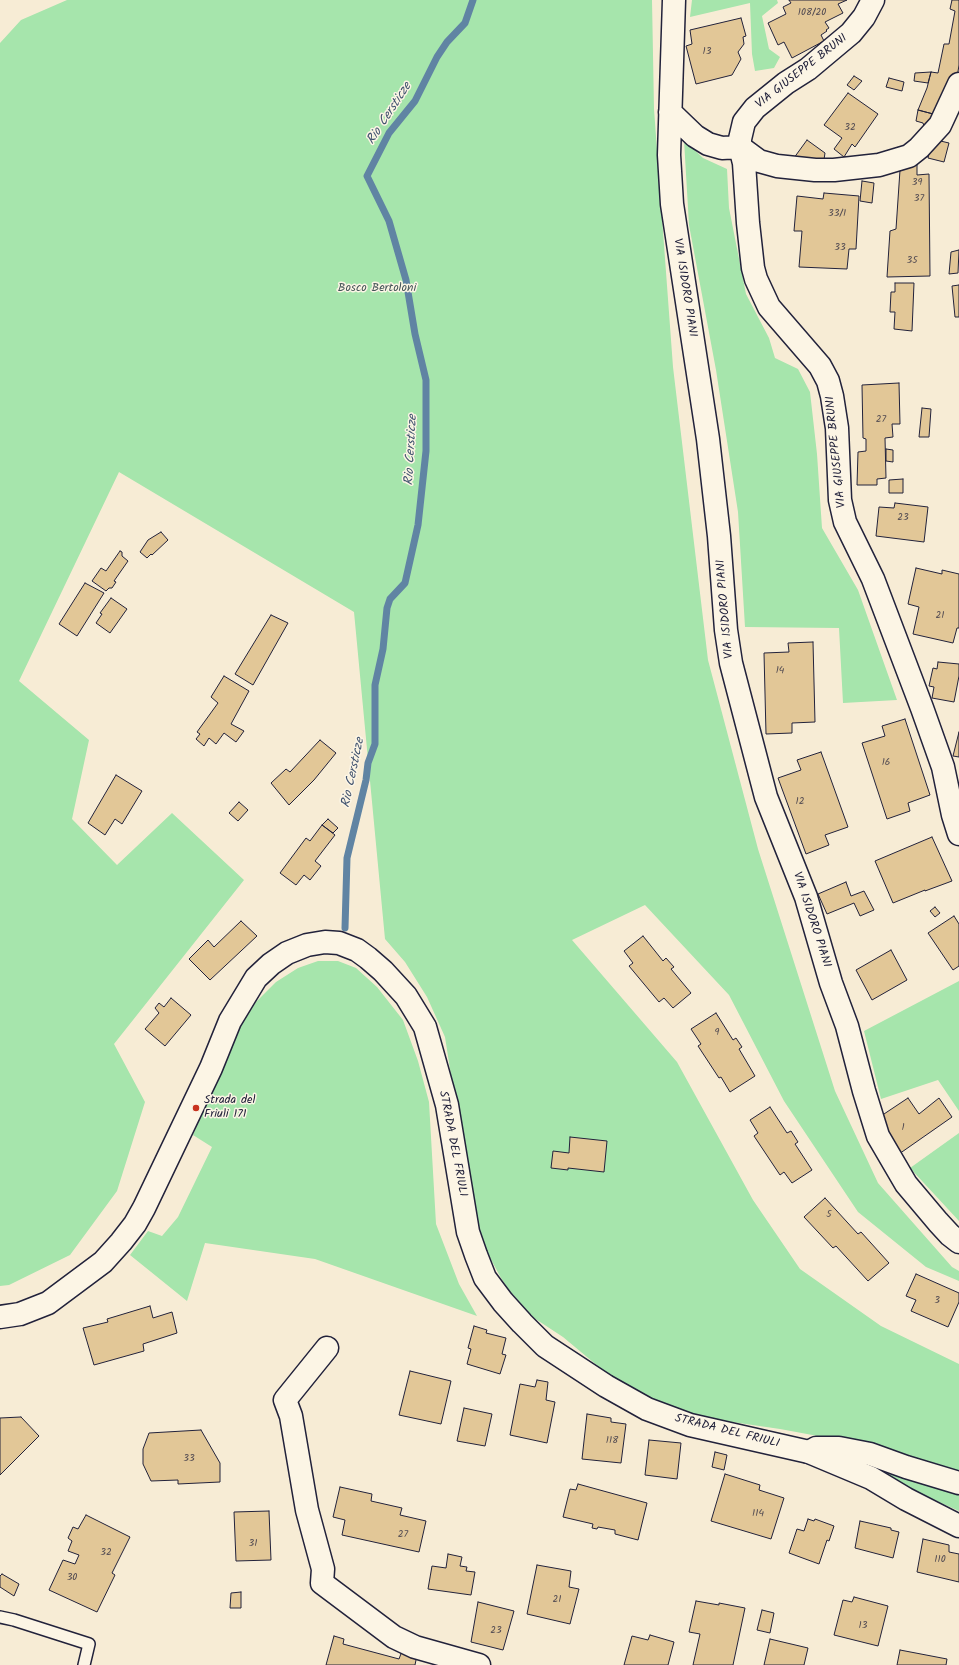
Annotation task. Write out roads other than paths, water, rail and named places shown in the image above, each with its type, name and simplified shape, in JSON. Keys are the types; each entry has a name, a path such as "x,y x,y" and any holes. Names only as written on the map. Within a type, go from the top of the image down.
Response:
{"street":[{"name":"VIA ISIDORO PIANI","path":"674,0 669,155 672,204 708,439 719,536 726,630 735,681 766,797 806,897 831,982 847,1026 864,1091 878,1136 893,1163 909,1187 941,1226 959,1242"},
{"name":"VIA GIUSEPPE BRUNI","path":"873,0 864,17 851,33 808,69 786,83 755,108 744,122 740,139 740,147 744,163 748,223 753,268 756,279 769,307 820,366 828,381 837,428 840,500 845,522 873,579 922,708 943,767 953,815 959,834"},
{"path":"670,112 695,136 708,144 722,148 740,147 759,161 777,166 802,170 834,170 880,165 909,156 919,148 940,126 959,84"},
{"name":"STRADA DEL FRIULI","path":"0,1317 20,1314 48,1302 103,1262 135,1224 144,1208 211,1068 230,1021 256,978 270,964 287,953 307,945 325,942 339,943 356,950 383,971 406,996 425,1027 447,1105 468,1232 485,1278 522,1323 546,1346 606,1386 648,1409 690,1425 809,1452 871,1478 906,1500 959,1526"},
{"path":"327,1348 286,1400 291,1416 307,1510 323,1569 322,1583 394,1637 415,1647 479,1665"},
{"path":"809,1452 816,1448 839,1448 870,1454 906,1467 959,1483"}],"lane":[{"path":"0,1617 89,1644 84,1665"}],"waterway":[{"name":"Rio Cersticze","path":"345,928 347,858 366,780 368,763 375,744 375,685 383,649 387,608 390,599 405,583 418,525 426,451 426,380 415,334 406,280 389,221 367,176 389,133 415,101 437,57 447,42 465,23 473,0"}],"place":[{"name":"Strada del Friuli 171","path":"196,1108"}],"park label":[{"name":"Bosco Bertoloni","path":"377,289"}]}
